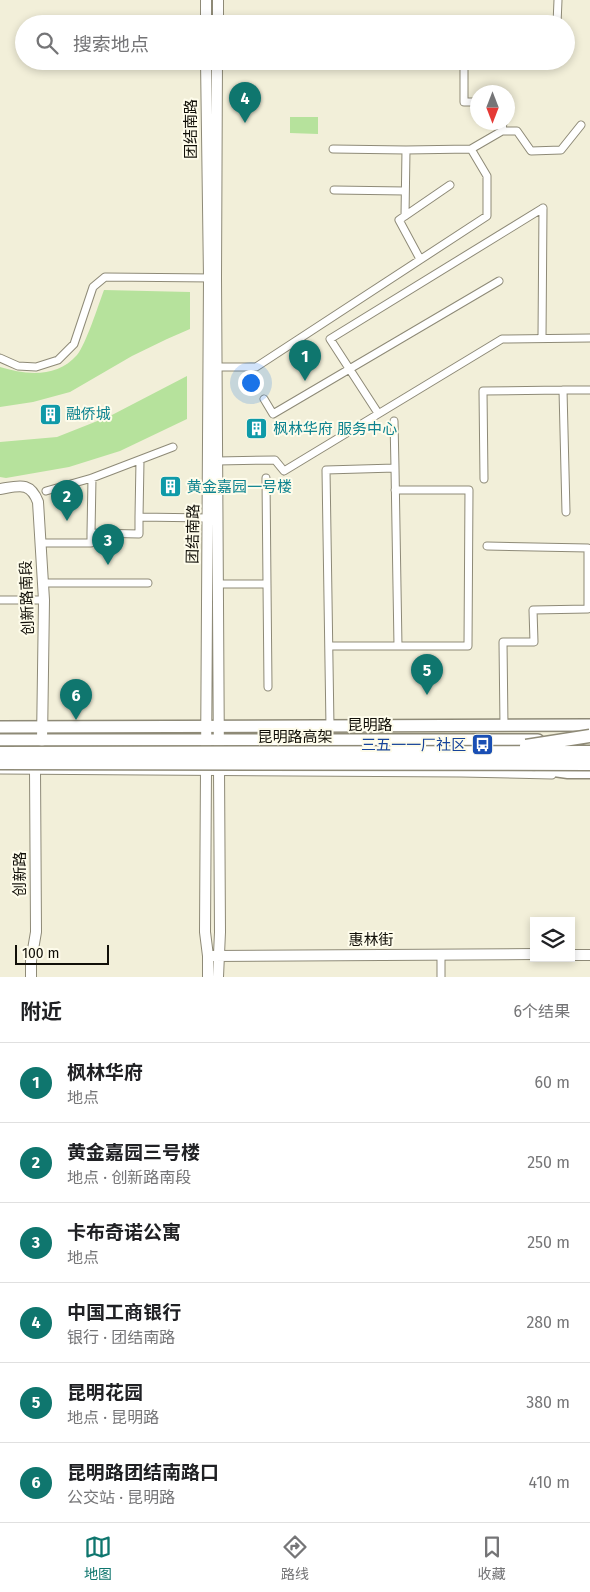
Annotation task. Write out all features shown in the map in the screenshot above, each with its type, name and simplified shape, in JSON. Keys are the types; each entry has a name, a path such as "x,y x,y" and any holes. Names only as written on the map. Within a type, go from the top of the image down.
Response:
{"highway":[{"path":"486,752 590,736"},
{"name":"昆明路高架","path":"0,752 590,752"},
{"name":"昆明路高架","path":"0,763 590,764"},
{"path":"513,764 568,772 590,773"}],"main road":[{"path":"206,0 206,15"},
{"path":"218,0 218,15"},
{"name":"团结南路","path":"206,70 212,278 218,367 218,726 220,772 220,932 208,977"},
{"name":"团结南路","path":"217,70 208,518 205,932 218,977"},
{"name":"创新路南段","path":"0,489 21,485 30,488 38,502 44,600 42,741"},
{"name":"昆明路","path":"0,727 590,725"},
{"name":"昆明路","path":"0,740 590,741"},
{"name":"创新路","path":"31,977 31,961 36,932 35,770"},
{"name":"惠林街","path":"213,956 530,954"},
{"path":"575,954 590,954"}],"street":[{"path":"557,15 558,0"},
{"path":"464,70 464,102 470,102"},
{"path":"333,149 472,149 502,131 517,131 531,151 562,150 581,125"},
{"path":"218,367 256,367 486,216 486,176 472,149"},
{"path":"405,216 406,150"},
{"path":"420,259 399,220 450,185"},
{"path":"334,190 405,191"},
{"path":"378,413 330,339 543,208 542,338"},
{"path":"0,358 18,366 36,367 58,360 74,344 93,287 105,277 212,278"},
{"path":"264,399 273,414 499,281"},
{"path":"217,461 274,460 284,471 502,339 590,338"},
{"path":"563,390 566,512"},
{"path":"484,479 483,391 590,390"},
{"path":"394,421 398,646"},
{"path":"46,491 92,478 173,447"},
{"path":"91,533 139,534 140,461"},
{"path":"330,727 326,470 395,468"},
{"path":"40,543 91,543 92,478"},
{"path":"266,478 268,687"},
{"path":"329,646 468,646 469,490 395,490"},
{"path":"139,517 208,518"},
{"path":"487,546 588,548 588,609 533,610 534,642 503,642 504,726"},
{"path":"43,583 148,583"},
{"path":"218,584 267,584"},
{"path":"0,600 44,600"},
{"path":"35,770 42,741"},
{"path":"0,770 590,773"},
{"path":"441,954 441,977"}],"green space":[{"path":"290,117 318,117 318,134 290,133"},
{"path":"104,290 190,292 190,329 132,356 70,392 33,402 0,407 0,367 20,372 41,373 60,368 69,362 77,355 84,342"},
{"path":"187,376 187,419 120,451 69,467 6,478 0,477 0,442 57,437 110,416"}],"place":[{"name":"中国工商银行","path":"245,123"},
{"name":"枫林华府","path":"305,381"},
{"name":"融侨城","path":"50,414"},
{"name":"枫林华府 服务中心","path":"257,429"},
{"name":"黄金嘉园一号楼","path":"171,487"},
{"name":"黄金嘉园三号楼","path":"67,521"},
{"name":"卡布奇诺公寓","path":"108,565"},
{"name":"昆明花园","path":"427,695"},
{"name":"昆明路团结南路口","path":"76,720"},
{"name":"三五一一厂社区","path":"482,745"}]}
